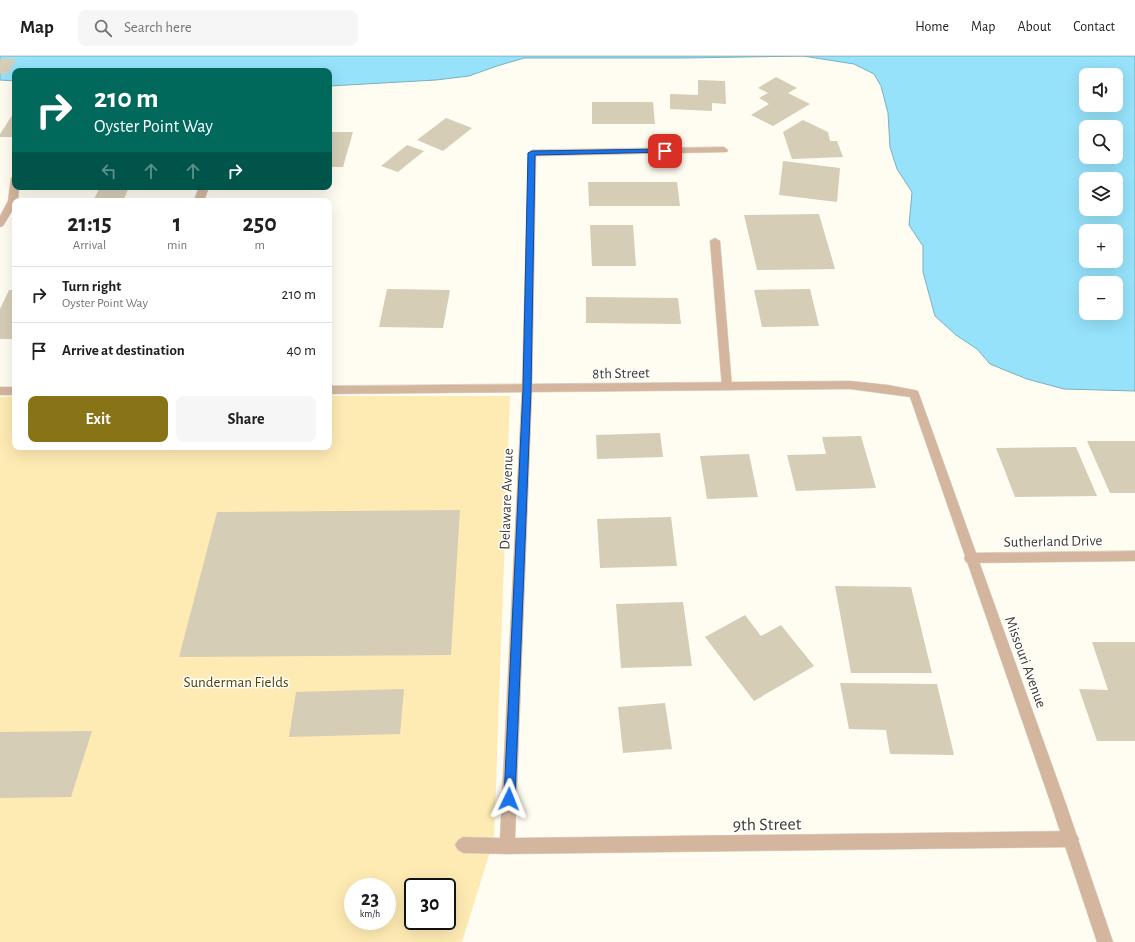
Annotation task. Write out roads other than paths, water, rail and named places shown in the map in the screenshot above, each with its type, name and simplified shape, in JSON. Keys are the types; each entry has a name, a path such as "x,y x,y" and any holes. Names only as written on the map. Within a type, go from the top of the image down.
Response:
{"street":[{"name":"Delaware Avenue","path":"507,846 527,389 532,153 724,150"},
{"path":"0,224 12,203"},
{"path":"715,241 727,386"},
{"name":"8th Street","path":"332,390 850,385 888,388 914,394"},
{"path":"0,391 12,391"},
{"name":"Missouri Avenue","path":"914,394 970,558 1072,839 1105,942"},
{"name":"Sutherland Drive","path":"970,558 1135,556"},
{"name":"9th Street","path":"463,845 507,846 1072,839"}],"water":[{"path":"0,56 803,56 524,58 469,76 436,80 332,86 332,68 12,68 12,81 0,80"},
{"path":"803,56 1135,56 1135,391 1064,389 1027,379 990,364 977,349 956,335 935,316 923,272 923,246 909,225 912,192 897,169 890,147 888,113 881,86 874,74 854,64"}],"park label":[{"name":"Sunderman Fields","path":"236,682"}]}
